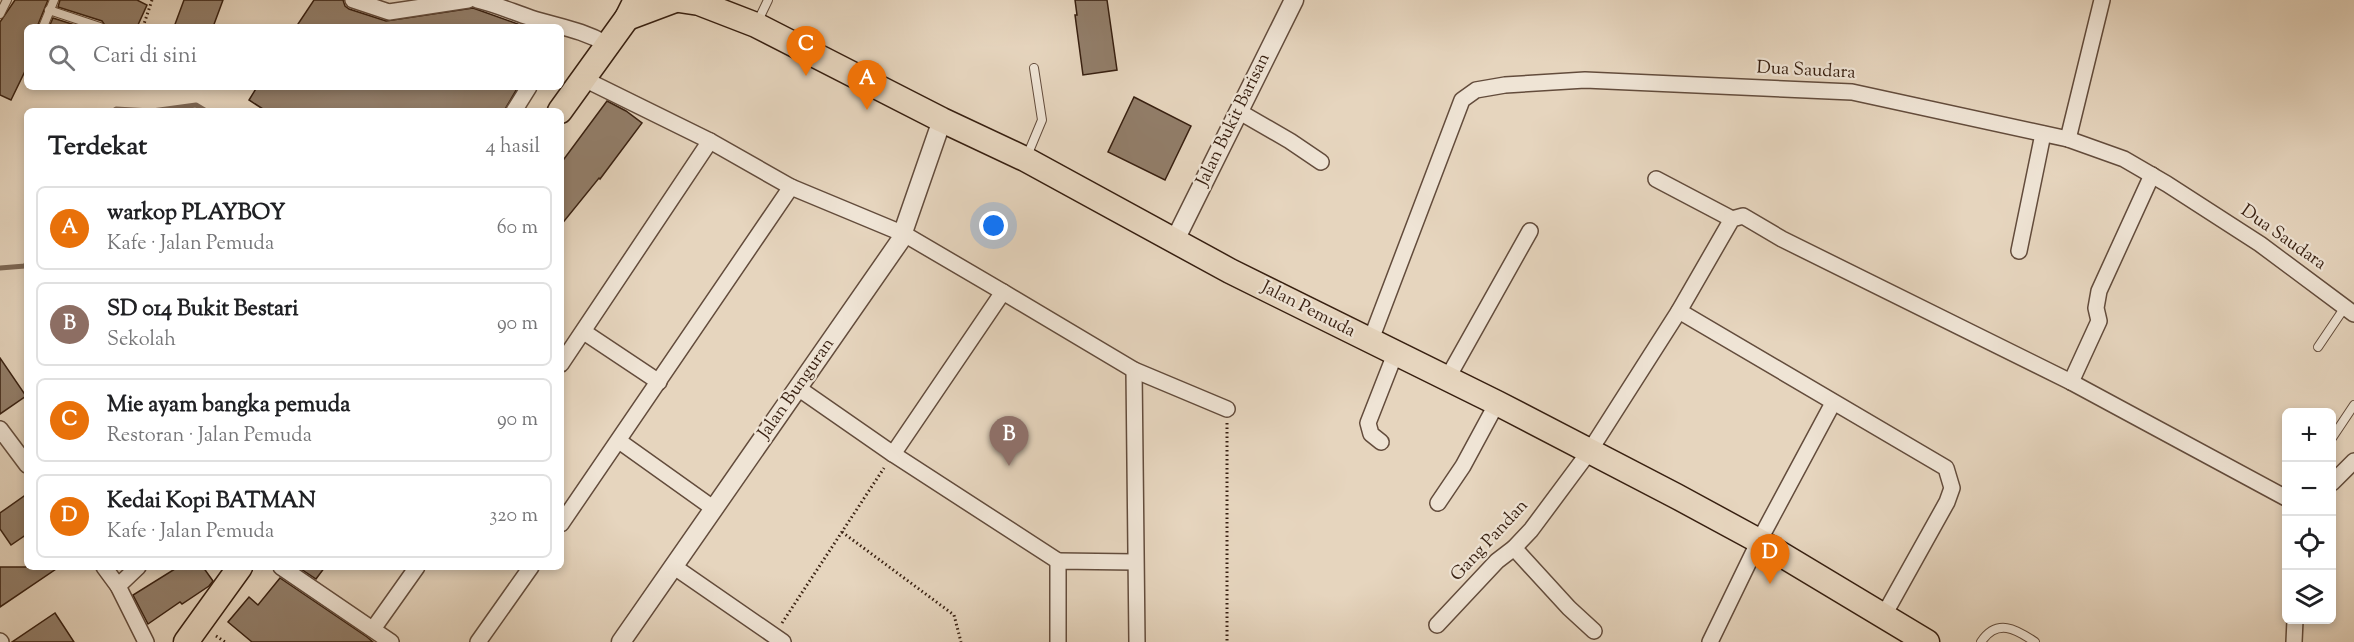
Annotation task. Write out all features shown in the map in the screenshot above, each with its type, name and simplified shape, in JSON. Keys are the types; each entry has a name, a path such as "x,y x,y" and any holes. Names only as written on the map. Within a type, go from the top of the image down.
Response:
{"main road":[{"name":"Jalan Pemuda","path":"631,9 677,0 699,3 756,25 942,120 1025,159 1230,271 1497,403 1677,496 1759,541 1927,642"},
{"path":"562,108 631,9"},
{"path":"186,642 238,570"}],"street":[{"path":"353,0 389,12 468,0"},
{"path":"477,0 545,24"},
{"name":"Jalan Bukit Barisan","path":"1175,240 1294,0"},
{"path":"2068,139 2102,0"},
{"path":"564,32 588,34 607,44"},
{"path":"584,79 711,141 791,187 904,234 1134,370 1227,410"},
{"name":"Dua Saudara","path":"1370,342 1462,100 1476,90 1505,85 1586,80 1852,92 2068,139 2124,159 2152,175 2260,244 2350,310"},
{"path":"516,108 527,90"},
{"path":"1238,111 1321,162"},
{"name":"Jalan Bunguran","path":"621,642 904,234 942,120"},
{"path":"2019,251 2043,134"},
{"path":"564,360 711,141"},
{"path":"2071,382 2099,321 2096,308 2099,291 2152,175"},
{"path":"1656,179 1732,219 1743,216 1793,244 2071,382 2282,496"},
{"path":"564,520 620,441 791,187"},
{"name":"Gang Pandan","path":"1437,626 1497,561 1514,548 1531,530 1589,452 1679,311 1732,219"},
{"path":"1447,379 1530,231"},
{"path":"893,454 1003,292"},
{"path":"1679,311 1946,468 1952,488 1947,502 1884,615"},
{"path":"584,332 659,382"},
{"path":"1381,442 1371,434 1368,423 1395,354"},
{"path":"1134,370 1137,642"},
{"path":"798,388 893,454 1058,561 1135,562"},
{"path":"1438,503 1463,466 1497,403"},
{"path":"1710,642 1759,541 1833,403"},
{"path":"0,429 24,461"},
{"path":"620,441 713,508"},
{"path":"2336,478 2354,461"},
{"path":"1514,548 1569,608 1594,631"},
{"path":"1058,561 1058,642"},
{"path":"674,566 778,639"},
{"path":"106,570 118,586 146,642"},
{"path":"118,586 135,570"},
{"path":"285,570 391,642"},
{"path":"373,629 415,570"},
{"path":"478,642 529,570"},
{"path":"2294,642 2295,624"}],"lane":[{"path":"0,14 7,0"},
{"path":"44,24 54,0"},
{"path":"756,25 768,0"},
{"path":"50,10 91,24"},
{"path":"1025,159 1042,120 1035,68"},
{"path":"2318,347 2350,310"},
{"path":"2336,431 2354,405"},
{"path":"1981,642 1987,633 1998,627 2007,627 2035,642"}],"path":[{"path":"144,24 152,0"},
{"path":"1227,410 1227,642"},
{"path":"778,639 842,532 893,454"},
{"path":"842,532 954,615 961,642"}],"building":[{"path":"15,0 48,0 38,24 24,24 24,73 11,100 0,95 0,22"},
{"path":"60,0 137,0 147,5 138,24 104,24 102,21 58,7"},
{"path":"184,0 223,0 214,24 175,24"},
{"path":"314,0 343,0 349,9 386,21 473,8 518,24 298,24"},
{"path":"1075,0 1107,0 1117,70 1083,75"},
{"path":"53,18 72,24 50,24"},
{"path":"255,90 516,90 506,108 261,108 249,100"},
{"path":"1134,97 1191,126 1165,180 1108,152"},
{"path":"607,101 642,123 600,179 564,221 564,159"},
{"path":"0,358 24,393 24,397 0,414"},
{"path":"24,496 24,536 11,545 0,529 0,513"},
{"path":"0,567 55,570 0,607"},
{"path":"173,570 205,570 213,581 182,604 180,602 148,624 133,595"},
{"path":"302,570 323,570 316,579"},
{"path":"280,578 373,642 252,642 228,622 249,597 258,605"},
{"path":"55,613 74,642 12,642"}],"waterway":[{"path":"174,108 196,105 201,108"},
{"path":"0,268 24,266"}],"place":[{"name":"Mie ayam bangka pemuda","path":"806,76"},
{"name":"warkop PLAYBOY","path":"867,110"},
{"name":"SD 014 Bukit Bestari","path":"1009,466"},
{"name":"Kedai Kopi BATMAN","path":"1770,584"}]}
